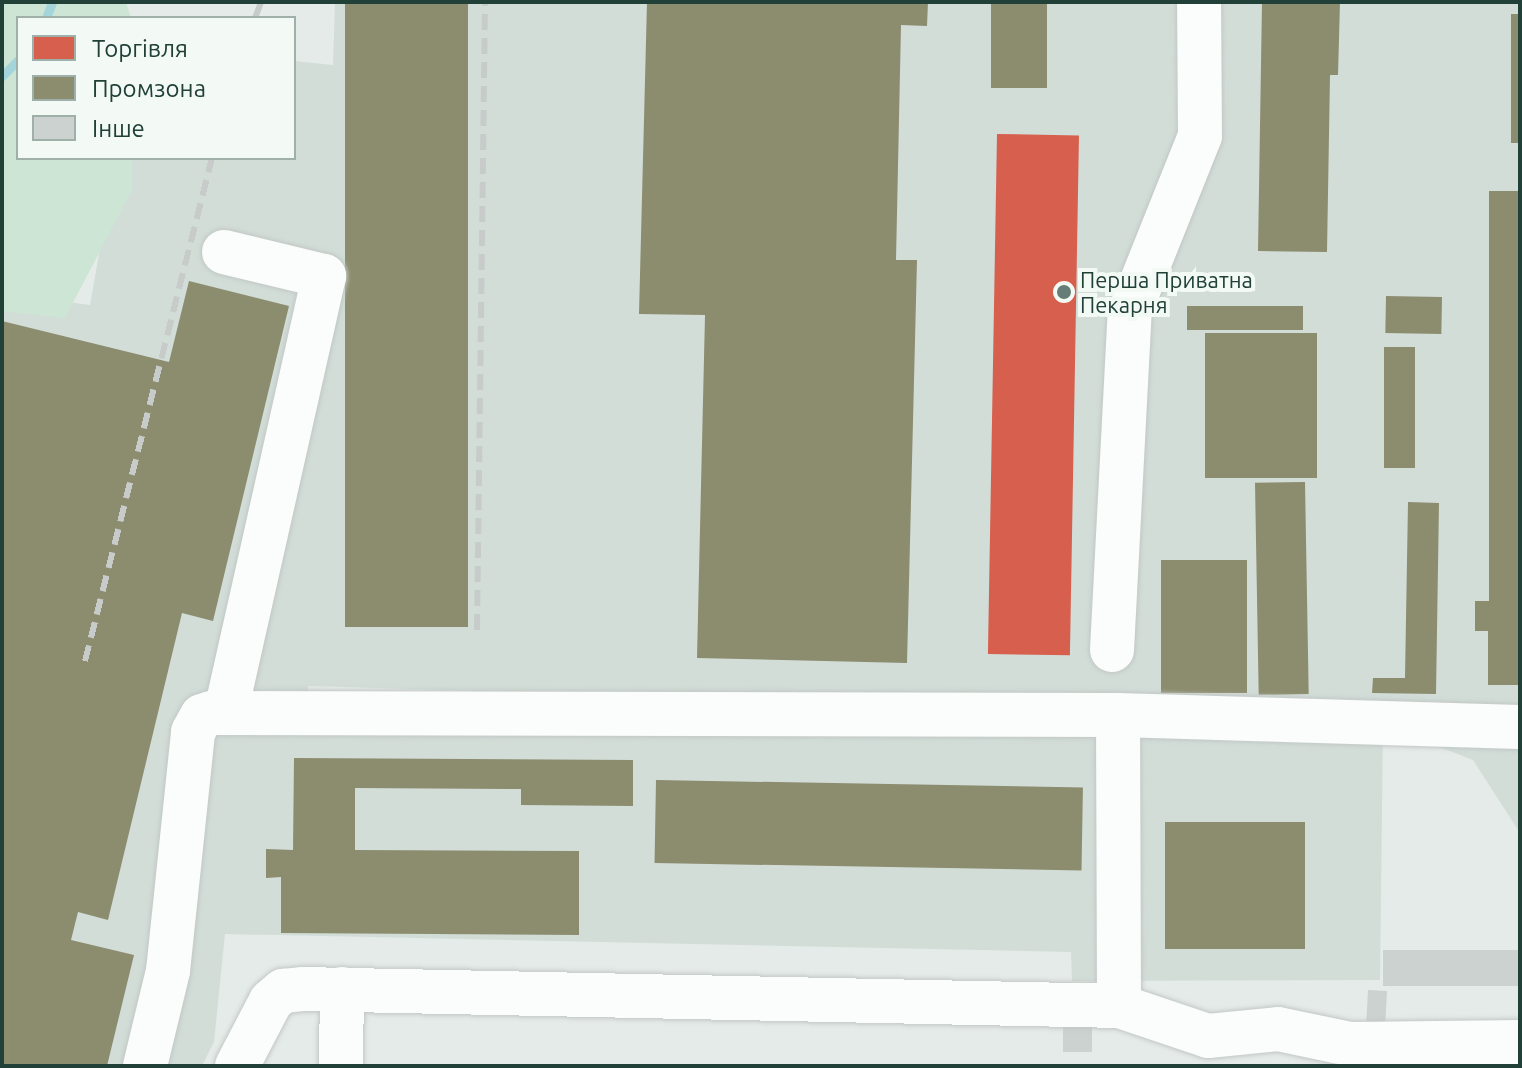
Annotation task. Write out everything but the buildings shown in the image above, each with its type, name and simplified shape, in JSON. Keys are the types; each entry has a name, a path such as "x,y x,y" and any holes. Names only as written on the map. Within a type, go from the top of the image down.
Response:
{"street":[{"path":"1112,650 1130,311 1200,136 1199,2"},
{"path":"224,252 324,276 226,712"},
{"path":"145,1066 168,971 193,732 202,716 226,712 1118,715 1520,727"},
{"path":"1118,715 1119,1006"},
{"path":"341,1066 342,989"},
{"path":"237,1066 261,1015 283,991 342,989 1119,1006 1208,1051 1278,1029 1350,1044 1520,1042"}],"shaded area":[{"path":"335,2 1520,2 1520,833 1473,760 1383,725 1380,980 1072,981 1071,952 225,934 214,1042 202,1066 2,1066 2,293 90,305 116,160 296,160 296,61 333,65","holes":["308,686 1155,711 311,724"]}],"green space":[{"path":"2,2 126,2 130,16 16,16 16,160 132,160 132,190 65,318 2,311"}],"waterway":[{"path":"47,16 52,2"},
{"path":"2,76 16,62"}],"railway":[{"path":"256,16 261,2"},
{"path":"477,630 485,2"},
{"path":"85,661 211,160"}],"place":[{"name":"Перша Приватна Пекарня","path":"1064,292"}]}
